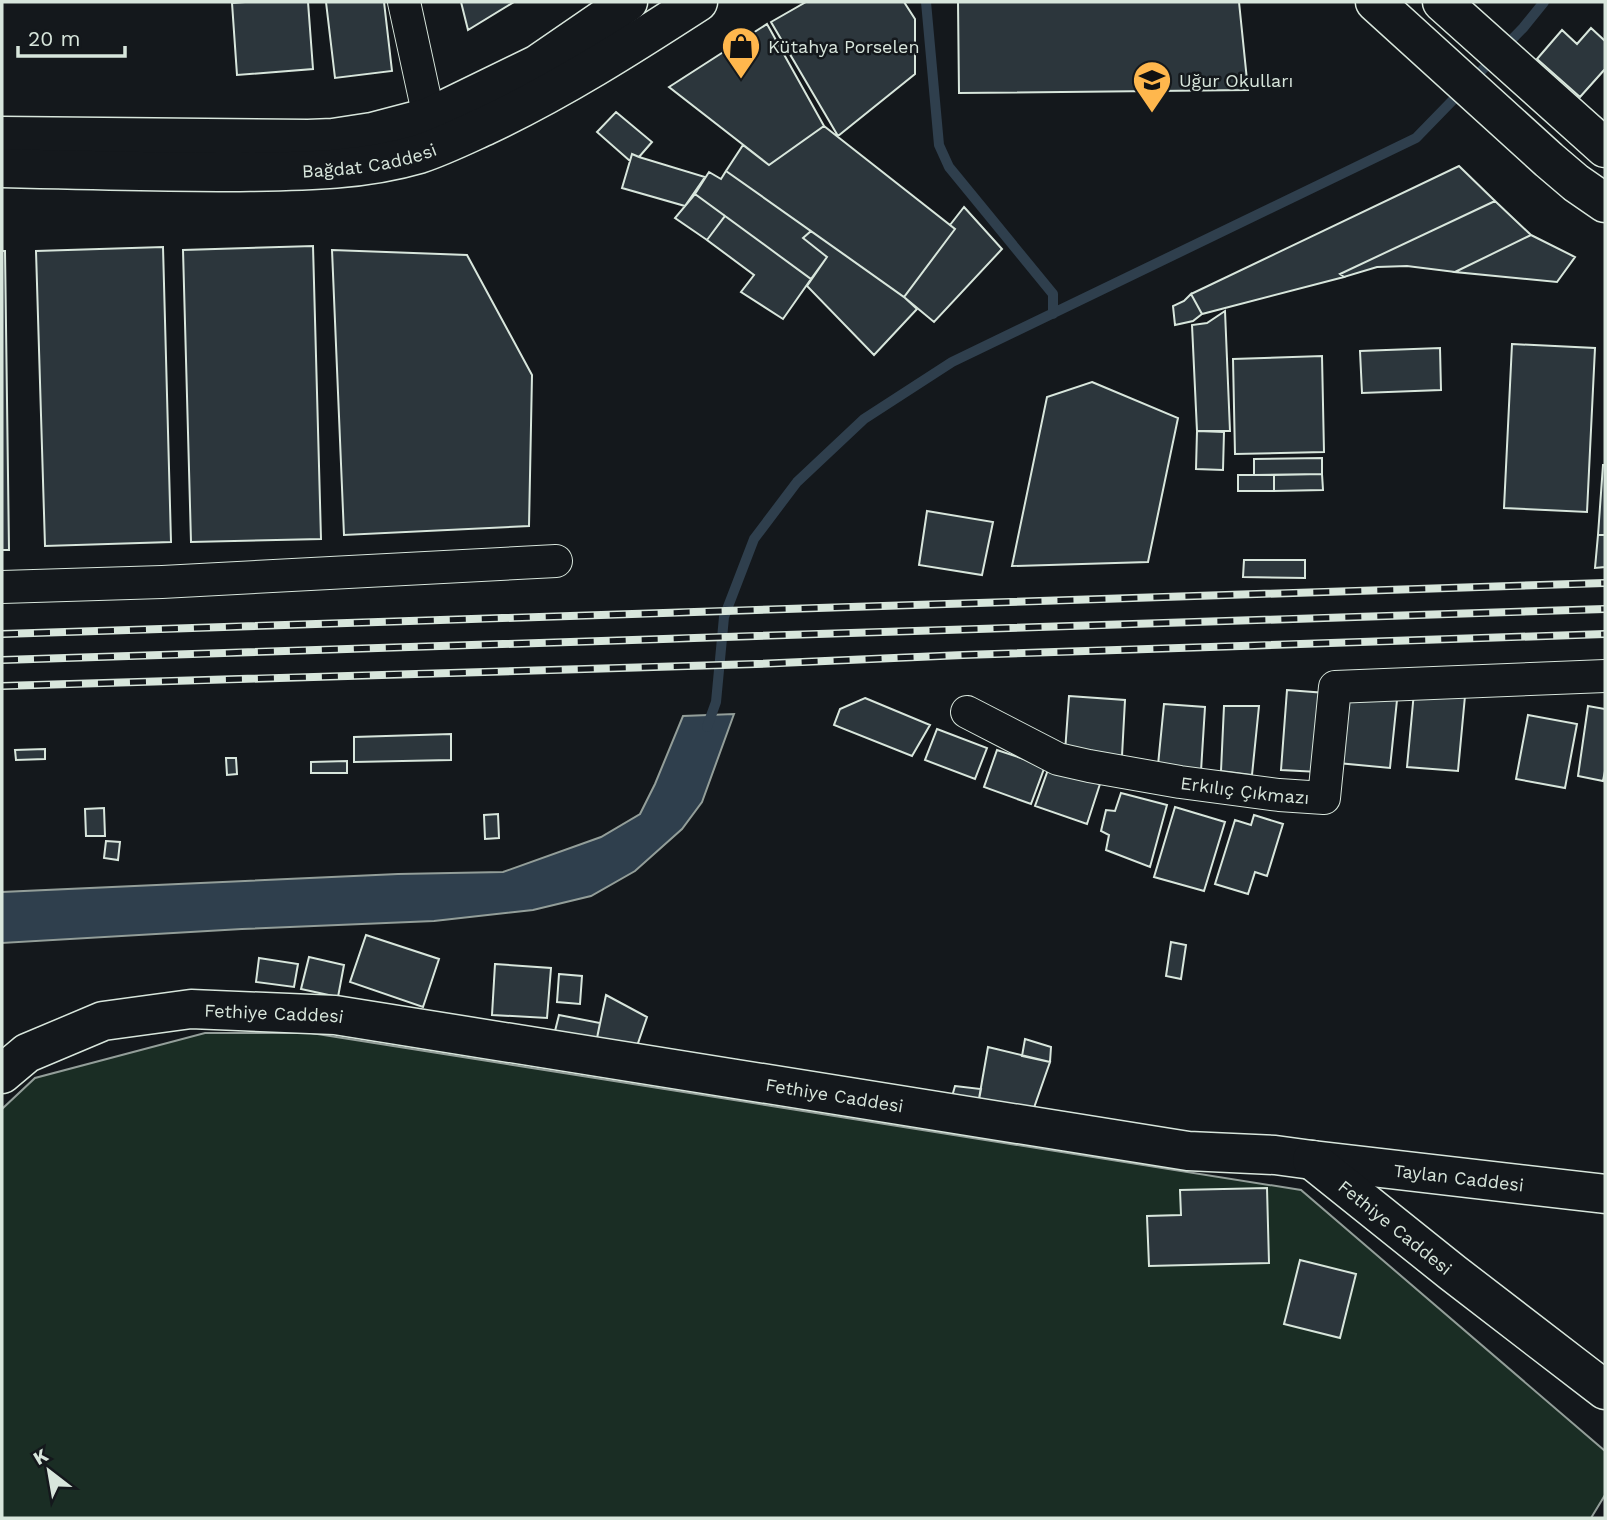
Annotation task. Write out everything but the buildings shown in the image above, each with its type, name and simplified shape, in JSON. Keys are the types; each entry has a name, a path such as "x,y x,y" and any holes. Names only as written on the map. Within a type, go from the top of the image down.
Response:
{"street":[{"path":"404,2 429,117"},
{"name":"Bağdat Caddesi","path":"2,136 308,139 372,132 429,117 538,64 628,2"},
{"name":"Bağdat Caddesi","path":"2,168 323,171 416,155 516,111 618,54 698,2"},
{"path":"1442,2 1605,148"},
{"path":"1378,5 1576,183 1605,203"},
{"path":"2,587 162,582 556,561"},
{"name":"Erkılıç Çıkmazı","path":"967,712 1058,759 1180,782 1324,798 1335,687 1605,676"},
{"name":"Fethiye Caddesi","path":"2,1074 27,1053 103,1021 191,1009 335,1015 1188,1151 1275,1155 1312,1160 1605,1390"},
{"name":"Taylan Caddesi","path":"1312,1160 1605,1194"}],"green space":[{"path":"205,1033 311,1033 1301,1190 1605,1451 1605,1495 1591,1518 2,1518 2,1109 35,1078"}],"water":[{"path":"734,714 702,802 682,829 635,871 591,896 533,910 434,921 2,943 2,892 398,874 503,872 601,837 640,814 683,716"}],"waterway":[{"path":"926,2 939,145 949,167 1053,294 1053,314"},
{"path":"707,727 716,702 724,617 754,539 797,482 864,419 952,362 1416,138 1523,28 1544,2"}],"railway":[{"path":"2,634 1605,583"},
{"path":"2,660 1605,609"},
{"path":"2,686 756,664 1605,634"}],"place":[{"name":"Kütahya Porselen","path":"741,80"},
{"name":"Uğur Okulları","path":"1152,114"}]}
